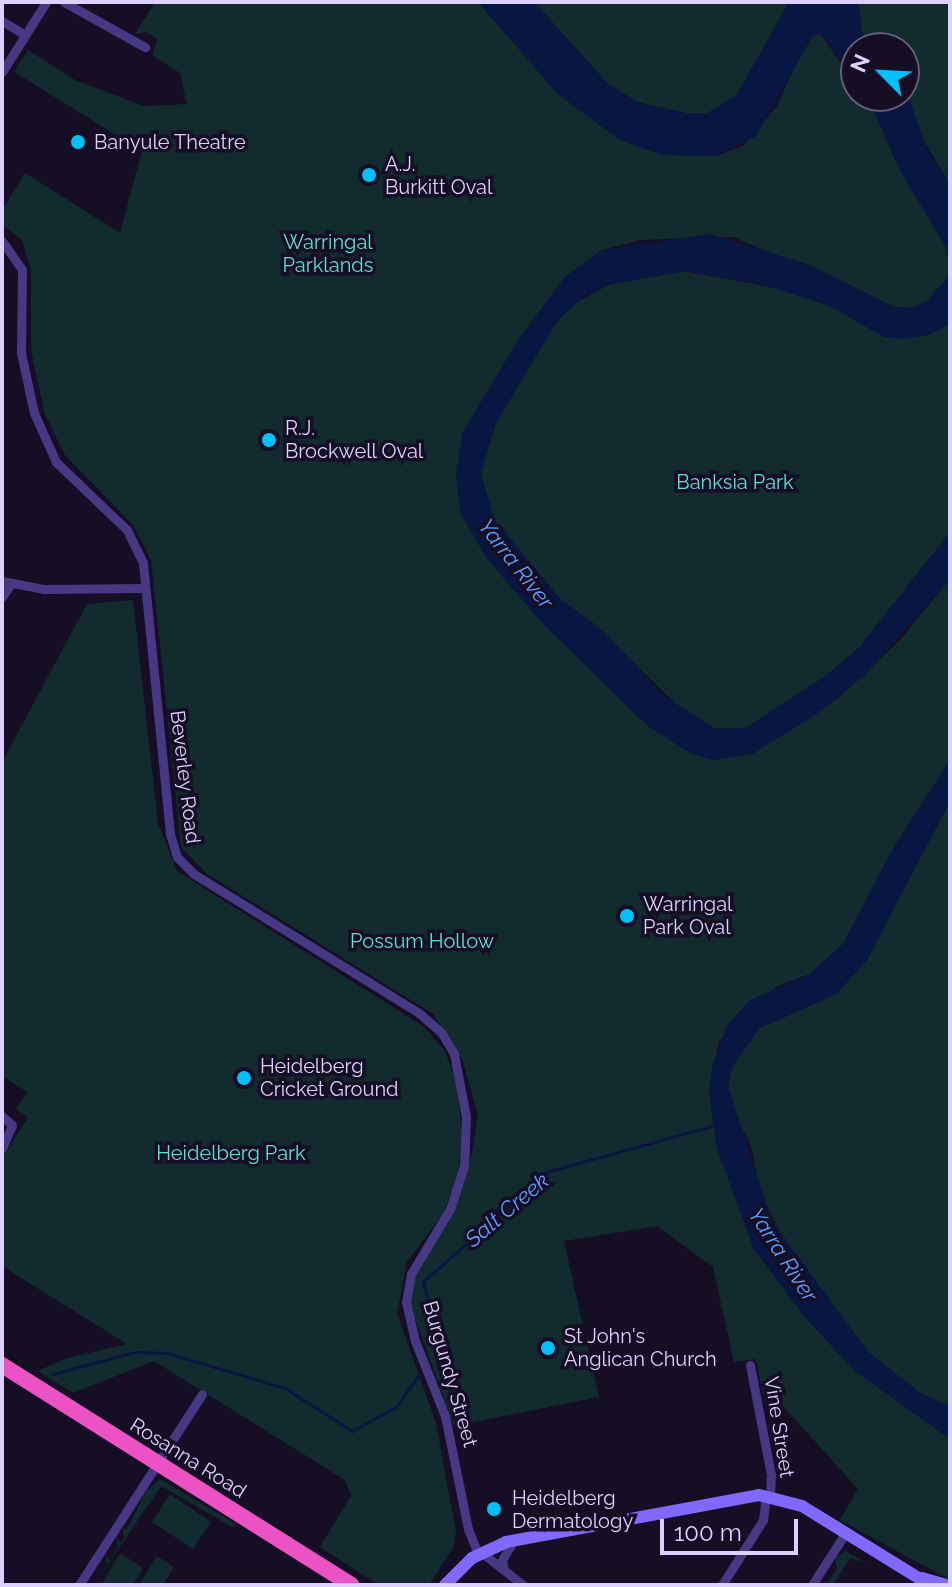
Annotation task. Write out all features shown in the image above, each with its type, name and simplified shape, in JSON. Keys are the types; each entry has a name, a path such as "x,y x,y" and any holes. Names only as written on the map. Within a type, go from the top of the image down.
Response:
{"highway":[{"name":"Rosanna Road","path":"2,1365 352,1585"}],"main road":[{"path":"445,1585 480,1553 514,1540 732,1497 768,1496 802,1506 930,1585"},
{"path":"916,1576 947,1585"}],"street":[{"path":"2,72 46,2"},
{"path":"64,2 145,47"},
{"path":"2,21 25,35"},
{"name":"Beverley Road","path":"2,241 16,254 23,273 21,353 34,413 56,462 127,530 143,563 170,834 180,862 419,1013 441,1032 454,1054 466,1117 464,1166 450,1209 422,1255"},
{"path":"2,597 6,583 145,588"},
{"path":"2,1148 12,1133 6,1118"},
{"name":"Burgundy Street","path":"422,1255 409,1281 407,1313 445,1416 480,1553"},
{"name":"Vine Street","path":"722,1585 763,1520 771,1475 750,1365"},
{"path":"79,1585 202,1394"},
{"path":"812,1585 846,1532"},
{"path":"505,1573 502,1560 514,1540"},
{"path":"480,1553 523,1585"}],"green space":[{"name":"Warringal Parklands","path":"155,2 478,2 558,94 620,140 716,156 743,146 777,106 808,37 820,33 840,62 840,112 877,112 894,158 946,244 950,275 927,301 911,308 895,307 733,237 640,240 602,250 565,277 520,337 463,432 456,474 461,514 486,557 521,598 636,715 682,748 713,760 752,754 838,698 900,640 950,579 950,760 894,847 843,944 810,974 777,986 719,1041 709,1089 717,1148 754,1249 805,1317 855,1371 950,1439 950,1580 840,1520 858,1489 783,1406 766,1409 756,1359 734,1362 713,1267 657,1226 564,1241 599,1397 454,1426 410,1305 414,1279 455,1208 472,1153 478,1115 462,1059 433,1014 207,874 181,847 151,560 133,525 64,454 44,412 31,350 31,270 22,240 2,225 2,210 25,173 120,233 142,151 14,72 28,50 75,80 144,106 187,104 180,73 152,55 158,39 146,32 135,34"},
{"path":"534,2 789,2 737,95 708,113 685,113 637,102 608,84"},
{"path":"858,2 950,2 950,184 921,136 913,112 920,112 920,32 862,32"},
{"name":"Banksia Park","path":"684,271 787,290 830,306 884,337 928,335 950,324 950,532 859,648 801,696 745,728 716,729 686,714 593,623 561,600 493,519 481,473 496,423 551,330 572,305 608,285"},
{"name":"Heidelberg Park","path":"133,600 158,823 177,871 423,1026 445,1051 457,1084 462,1136 458,1175 443,1214 407,1262 397,1313 436,1423 456,1532 454,1546 429,1585 379,1585 320,1547 351,1496 345,1480 154,1361 73,1393 38,1371 64,1359 127,1344 2,1266 2,1158 28,1117 16,1109 27,1092 2,1076 2,762 87,604"},
{"path":"950,801 950,1407 920,1393 868,1352 806,1273 762,1202 751,1145 734,1115 728,1086 733,1065 760,1028 836,994 867,960"},
{"path":"160,1479 236,1524 234,1528 161,1486 94,1585 107,1564 105,1554 110,1560 118,1547 116,1537 121,1543 124,1538 122,1528 127,1529 146,1491"},
{"path":"170,1494 211,1522 193,1549 152,1522"},
{"path":"846,1551 867,1564 850,1558 833,1585 826,1585 837,1568 835,1558"},
{"path":"120,1553 143,1568 133,1585 101,1585"},
{"path":"157,1556 174,1567 163,1585 139,1585"}],"water":[{"path":"478,2 534,2 608,84 637,102 685,113 708,113 737,95 789,2 858,2 862,32 840,32 840,60 825,36 814,34 756,136 715,156 662,155 620,140 558,94"},
{"path":"874,112 914,112 927,149 950,184 950,254 902,174"},
{"name":"Yarra River","path":"710,234 810,265 895,307 911,308 927,301 950,275 950,324 928,335 903,339 884,337 830,306 761,284 684,271 608,285 587,294 559,318 496,423 481,473 494,519 561,600 605,633 664,696 716,729 745,728 830,673 859,648 950,532 950,579 866,674 814,716 752,754 713,760 692,754 648,726 542,623 486,557 461,514 456,474 463,432 520,337 565,277 602,250"},
{"name":"Yarra River","path":"950,760 950,801 867,960 836,994 760,1028 733,1065 728,1086 772,1221 868,1352 920,1393 950,1407 950,1439 855,1371 805,1317 754,1249 717,1148 709,1089 713,1064 728,1024 750,1000 810,974 843,944 894,847"}],"waterway":[{"name":"Salt Creek","path":"444,1362 423,1282 546,1172 716,1125"},
{"name":"Salt Creek","path":"52,1374 135,1352 167,1353 285,1388 352,1431 396,1407 418,1376"}],"place":[{"name":"Banyule Theatre","path":"78,142"},
{"name":"A.J. Burkitt Oval","path":"369,175"},
{"name":"R.J. Brockwell Oval","path":"269,440"},
{"name":"Warringal Park Oval","path":"627,916"},
{"name":"Heidelberg Cricket Ground","path":"244,1078"},
{"name":"St John's Anglican Church","path":"548,1348"},
{"name":"Heidelberg Dermatology","path":"494,1509"}],"park label":[{"name":"Possum Hollow","path":"422,941"}]}
